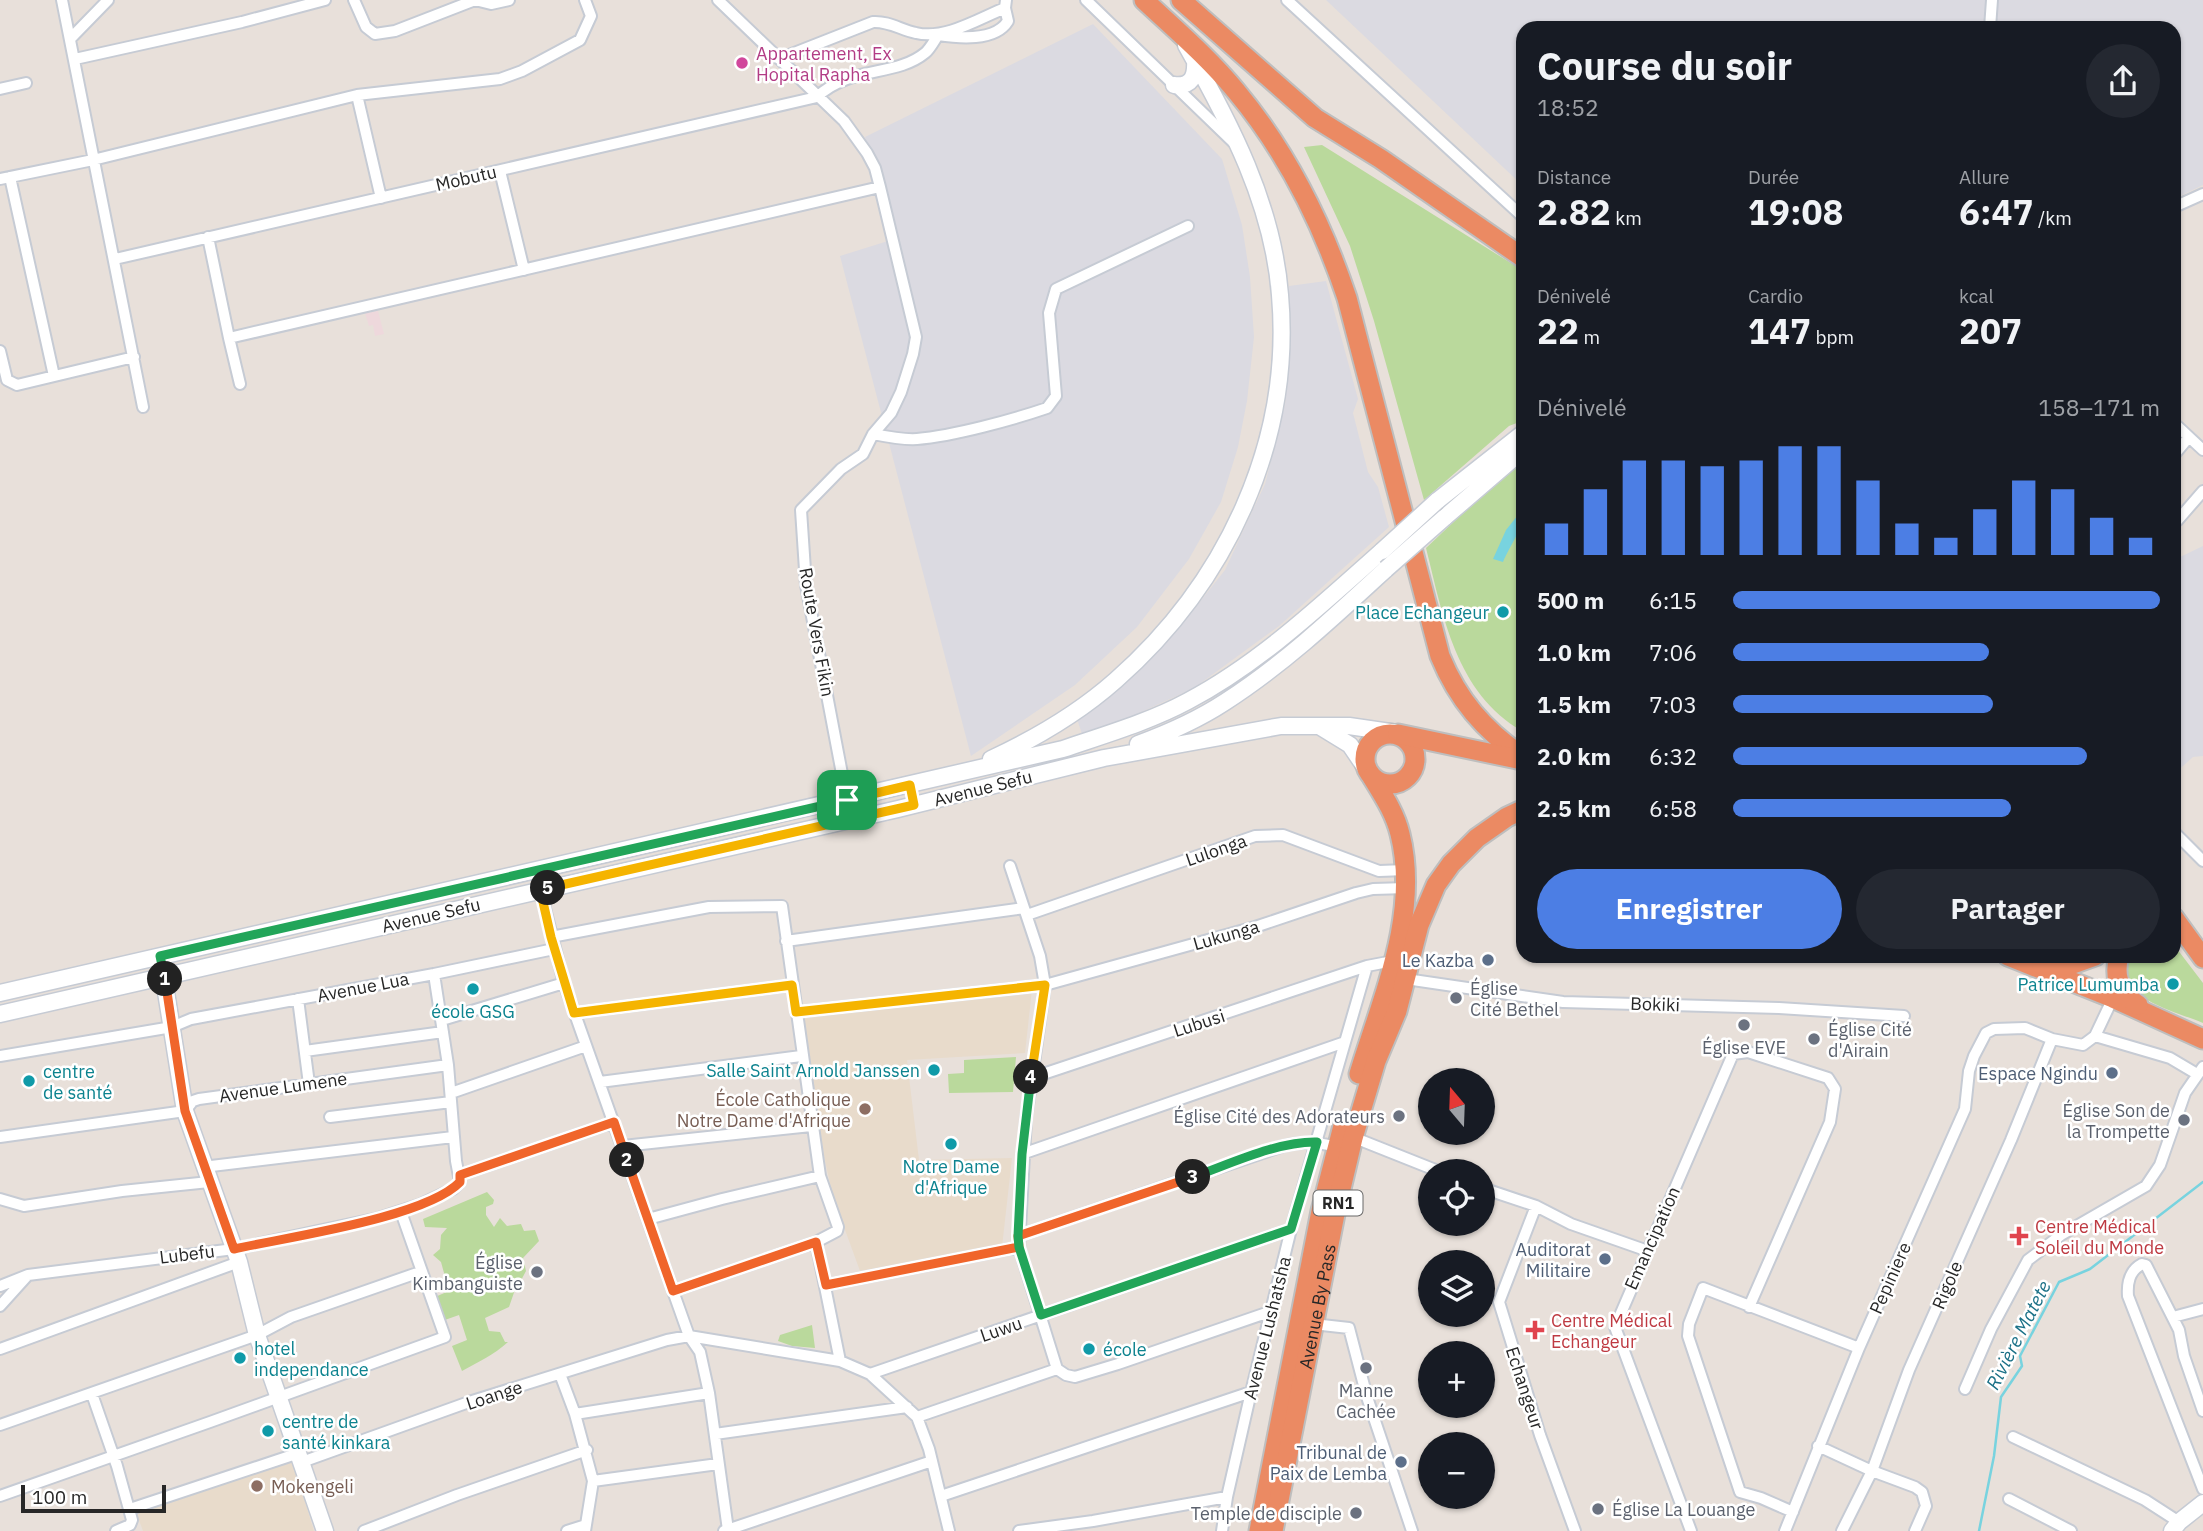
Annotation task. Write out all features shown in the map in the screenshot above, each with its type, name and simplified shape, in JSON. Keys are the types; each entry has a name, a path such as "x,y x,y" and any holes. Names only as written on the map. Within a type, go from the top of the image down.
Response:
{"highway":[{"path":"1145,0 1235,89 1260,121 1304,193 1324,235 1347,298 1440,656 1457,692 1497,739 1516,753"},
{"path":"1181,0 1315,118 1381,159 1516,253"},
{"path":"1461,747 1475,745 1484,738 1482,723"},
{"path":"1397,733 1409,741 1413,748 1415,756 1411,773 1397,783 1379,782 1369,774 1364,755 1371,741 1384,734 1397,733 1516,757"},
{"name":"RN1","path":"1369,774 1389,804 1400,833 1407,879"},
{"name":"Avenue By Pass","path":"1273,1531 1313,1324 1344,1139 1397,1011 1419,925 1436,885 1451,864 1477,838 1516,813"},
{"name":"Avenue By Pass","path":"1259,1531 1321,1211 1344,1139 1393,961 1404,917 1407,879"},
{"path":"2181,928 2203,958"},
{"path":"2181,944 2203,964"},
{"path":"2026,963 2113,998 2203,1039"},
{"path":"2038,963 2052,966 2076,963"},
{"path":"2118,963 2117,977 2120,988 2128,998 2172,1024"}],"main road":[{"path":"965,772 1018,747 1115,682 1170,626 1210,573 1238,522 1258,472 1276,403 1281,349 1280,295 1273,250 1252,173 1215,96 1180,33"},
{"path":"1174,85 1182,86 1191,81 1194,77 1195,60"},
{"path":"965,772 1063,749 1186,702 1240,669 1277,642 1437,501 1516,439"},
{"path":"1104,758 1185,723 1223,703 1306,642 1516,456"},
{"path":"1317,725 1350,745 1369,774"},
{"name":"Avenue Sefu","path":"0,1014 914,805 1104,758 1280,726 1349,726 1397,733"},
{"name":"Avenue Sefu","path":"0,993 965,772"},
{"path":"910,785 914,805"},
{"path":"160,956 185,1111 237,1256 257,1335 325,1531"},
{"path":"2175,1526 2203,1503"}],"street":[{"path":"62,0 143,407"},
{"path":"71,38 108,0"},
{"path":"75,59 243,22 325,0"},
{"path":"354,0 366,27 374,34 396,31 475,0 491,4 509,0"},
{"path":"54,376 5,178 93,160 357,95 500,79 522,71 580,40 591,16 585,0"},
{"path":"229,338 880,187 875,168 858,138 718,0"},
{"path":"1086,0 1240,149"},
{"path":"1287,0 1516,210"},
{"path":"1990,21 1992,0"},
{"path":"779,59 873,22 885,22 917,33 966,39 1005,26 1008,21 1005,4 938,35"},
{"name":"Mobutu","path":"115,259 817,97 838,81 915,60 926,52 938,35"},
{"path":"0,89 26,83"},
{"path":"357,95 381,198"},
{"path":"500,171 524,270"},
{"name":"Route Vers Fikin","path":"847,800 806,585 801,510 842,468 863,454 873,434 891,414 901,392 916,337 880,187"},
{"path":"2181,204 2203,194"},
{"path":"873,434 918,439 1046,408 1056,396 1049,313 1056,289 1188,226"},
{"path":"208,237 240,384"},
{"path":"0,351 7,380 17,385 134,357"},
{"path":"2181,430 2203,450"},
{"path":"2181,447 2189,437"},
{"path":"2181,516 2203,491"},
{"name":"Lulonga","path":"786,941 1026,912 1255,836 1269,834 1283,835 1407,879"},
{"path":"2181,839 2203,861"},
{"path":"1010,866 1040,956 1045,985 1022,1154 1018,1242 1057,1369 1075,1377 1272,1311"},
{"name":"Lukunga","path":"796,1012 1045,985 1255,927 1407,879"},
{"path":"540,889 574,1013 689,1336 700,1352 715,1434 726,1530 932,1461"},
{"name":"Avenue Lua","path":"0,1056 172,1027 195,1018 434,974 709,907 782,906 786,941"},
{"path":"673,1291 816,1242 834,1233 838,1227 820,1177 786,941"},
{"name":"Lubusi","path":"1031,1078 1367,966 1393,961"},
{"name":"Avenue Lushatsha","path":"1222,1531 1227,1497 1291,1229 1367,966"},
{"path":"434,974 448,1065 453,1137 460,1175 614,1122"},
{"name":"Bokiki","path":"1406,979 1563,1002 1779,1008 1904,1016"},
{"path":"304,1051 442,1026 564,983"},
{"path":"574,1013 792,985"},
{"path":"2052,1039 2083,1045 2095,1036 2113,998"},
{"path":"298,999 309,1084"},
{"name":"Pepiniere","path":"1786,1531 1859,1348 1965,1109 1969,1071 1986,1033 1994,1029 2025,1028 2052,1039"},
{"path":"1965,1389 1991,1329 2028,1260 2061,1236 2146,1186 2155,1175 2185,1093 2200,1071 2170,1058 2095,1036"},
{"name":"Rigole","path":"1842,1531 1872,1471 1909,1370 2011,1140 2052,1039"},
{"path":"1022,1154 1345,1042"},
{"path":"330,1117 451,1098 586,1046"},
{"name":"Emancipation","path":"1691,1531 1615,1327 1733,1054 1748,1052 1828,1078 1835,1089 1830,1122 1749,1307"},
{"path":"600,1082 801,1056"},
{"name":"Avenue Lumene","path":"0,1137 185,1111 193,1101 199,1099 448,1065"},
{"path":"623,1146 811,1126"},
{"path":"0,1199 24,1206 453,1137"},
{"path":"826,1285 1018,1242 1303,1141 1344,1139 1418,1164"},
{"name":"Lubefu","path":"0,1286 28,1275 237,1256 401,1212 453,1189 460,1182 460,1175"},
{"path":"648,1219 820,1177"},
{"path":"1495,1192 1536,1206 1571,1224 1648,1251"},
{"name":"Echangeur","path":"1536,1206 1499,1302 1540,1435 1575,1531"},
{"path":"0,1496 444,1336 401,1212"},
{"name":"Luwu","path":"870,1374 1291,1229"},
{"path":"816,1242 840,1361"},
{"path":"0,1349 237,1256"},
{"path":"2203,1411 2198,1376 2173,1317 2146,1265 2142,1264 2134,1268 2127,1286 2128,1296 2203,1489"},
{"path":"0,1425 257,1335 291,1317 420,1272"},
{"path":"0,1306 28,1275"},
{"path":"1793,1512 1740,1492 1688,1336 1689,1324 1703,1288 1859,1348"},
{"path":"2173,1317 2203,1309"},
{"path":"1313,1324 1349,1328 1367,1397 1412,1531"},
{"path":"689,1336 840,1361 870,1374 917,1417 932,1461 949,1531"},
{"name":"Loange","path":"130,1509 667,1340 689,1336"},
{"path":"917,1417 1057,1369"},
{"path":"561,1374 587,1450 593,1481 586,1528 567,1531"},
{"path":"941,1496 1251,1392"},
{"path":"575,1413 709,1393"},
{"path":"92,1394 130,1509 132,1523 116,1531"},
{"path":"715,1434 907,1407"},
{"path":"2013,1437 2145,1500 2175,1526"},
{"path":"1818,1446 1922,1492 1926,1506 1914,1531"},
{"path":"364,1531 587,1450"},
{"path":"593,1481 718,1464"},
{"path":"1019,1531 1094,1526 1227,1497"},
{"path":"2009,1499 2071,1531"}],"shaded area":[{"path":"1326,0 2203,0 2203,185 2181,196 2181,21 1516,21 1516,179"},
{"path":"1093,24 1222,159 1242,225 1250,277 1254,337 1247,401 1238,447 1221,502 1189,559 1137,627 1075,685 971,756 840,256 888,241 865,137"},
{"path":"1326,281 1358,399 1353,413 1368,472 1378,487 1389,527 1279,626 1194,688 1126,719 1082,734 1077,719 1127,680 1180,627 1225,570 1265,484 1286,400 1289,286"},
{"path":"378,311 384,334 375,336 373,325 369,326 365,313"},
{"path":"2203,546 2203,756 2193,757 2181,768 2181,557"},
{"name":"École Catholique Notre Dame d'Afrique","path":"1032,989 1025,1053 907,1060 919,1160 1012,1158 1002,1247 860,1271 833,1197 802,1019"},
{"name":"Mokengeli","path":"292,1460 314,1531 143,1531 136,1512"}],"green space":[{"path":"1322,145 1516,266 1516,423 1509,426 1424,500 1350,246 1304,147"},
{"name":"Place Echangeur","path":"1516,466 1516,727 1482,696 1467,674 1446,626 1426,548"},
{"path":"2181,954 2203,983 2203,1023 2162,1007 2136,992 2128,982 2126,963 2181,963"},
{"path":"1016,1057 1013,1092 949,1093 948,1074 964,1073 964,1060"},
{"path":"487,1192 494,1200 493,1204 486,1207 486,1215 494,1227 500,1218 507,1226 521,1224 524,1231 535,1230 539,1241 523,1258 526,1271 518,1286 517,1284 509,1307 485,1318 489,1331 500,1332 505,1342 508,1342 492,1355 462,1371 452,1346 467,1340 459,1315 442,1321 435,1297 449,1291 441,1262 433,1255 440,1249 441,1235 447,1228 425,1227 423,1219"},
{"path":"812,1325 815,1348 792,1346 778,1341 780,1335"}],"water":[{"path":"1516,518 1516,537 1503,562 1493,559 1506,530"}],"waterway":[{"name":"Rivière Matete","path":"1979,1531 1994,1456 2001,1397 2022,1366 2020,1356 2059,1282 2090,1269 2203,1182"}],"place":[{"name":"Appartement, Ex Hopital Rapha","path":"742,63"},
{"name":"Place Echangeur","path":"1503,612"},
{"name":"Le Kazba","path":"1488,960"},
{"name":"Patrice Lumumba","path":"2173,984"},
{"name":"école GSG","path":"473,989"},
{"name":"Église Cité Bethel","path":"1456,998"},
{"name":"Église EVE","path":"1744,1025"},
{"name":"Église Cité d'Airain","path":"1814,1039"},
{"name":"Salle Saint Arnold Janssen","path":"934,1070"},
{"name":"Espace Ngindu","path":"2112,1073"},
{"name":"centre de santé","path":"29,1081"},
{"name":"École Catholique Notre Dame d'Afrique","path":"865,1109"},
{"name":"Église Cité des Adorateurs","path":"1399,1116"},
{"name":"Église Son de la Trompette","path":"2184,1120"},
{"name":"Notre Dame d'Afrique","path":"951,1144"},
{"name":"Centre Médical Soleil du Monde","path":"2019,1236"},
{"name":"Auditorat Militaire","path":"1605,1259"},
{"name":"Église Kimbanguiste","path":"537,1272"},
{"name":"Centre Médical Echangeur","path":"1535,1330"},
{"name":"école","path":"1089,1349"},
{"name":"hotel independance","path":"240,1358"},
{"name":"Manne Cachée","path":"1366,1368"},
{"name":"centre de santé kinkara","path":"268,1431"},
{"name":"Tribunal de Paix de Lemba","path":"1401,1462"},
{"name":"Mokengeli","path":"257,1486"},
{"name":"Église La Louange","path":"1598,1509"},
{"name":"Temple de disciple","path":"1356,1513"}],"route":[{"path":"847,800 160,956 185,1111 234,1249 401,1212 453,1189 460,1182 460,1175 614,1122 673,1291 816,1242 826,1285 1019,1247 1018,1236 1283,1146 1303,1141 1317,1142 1291,1229 1041,1315 1019,1247 1018,1236 1022,1154 1045,985 796,1012 792,985 574,1013 540,889 914,805 910,785 847,800"}]}
